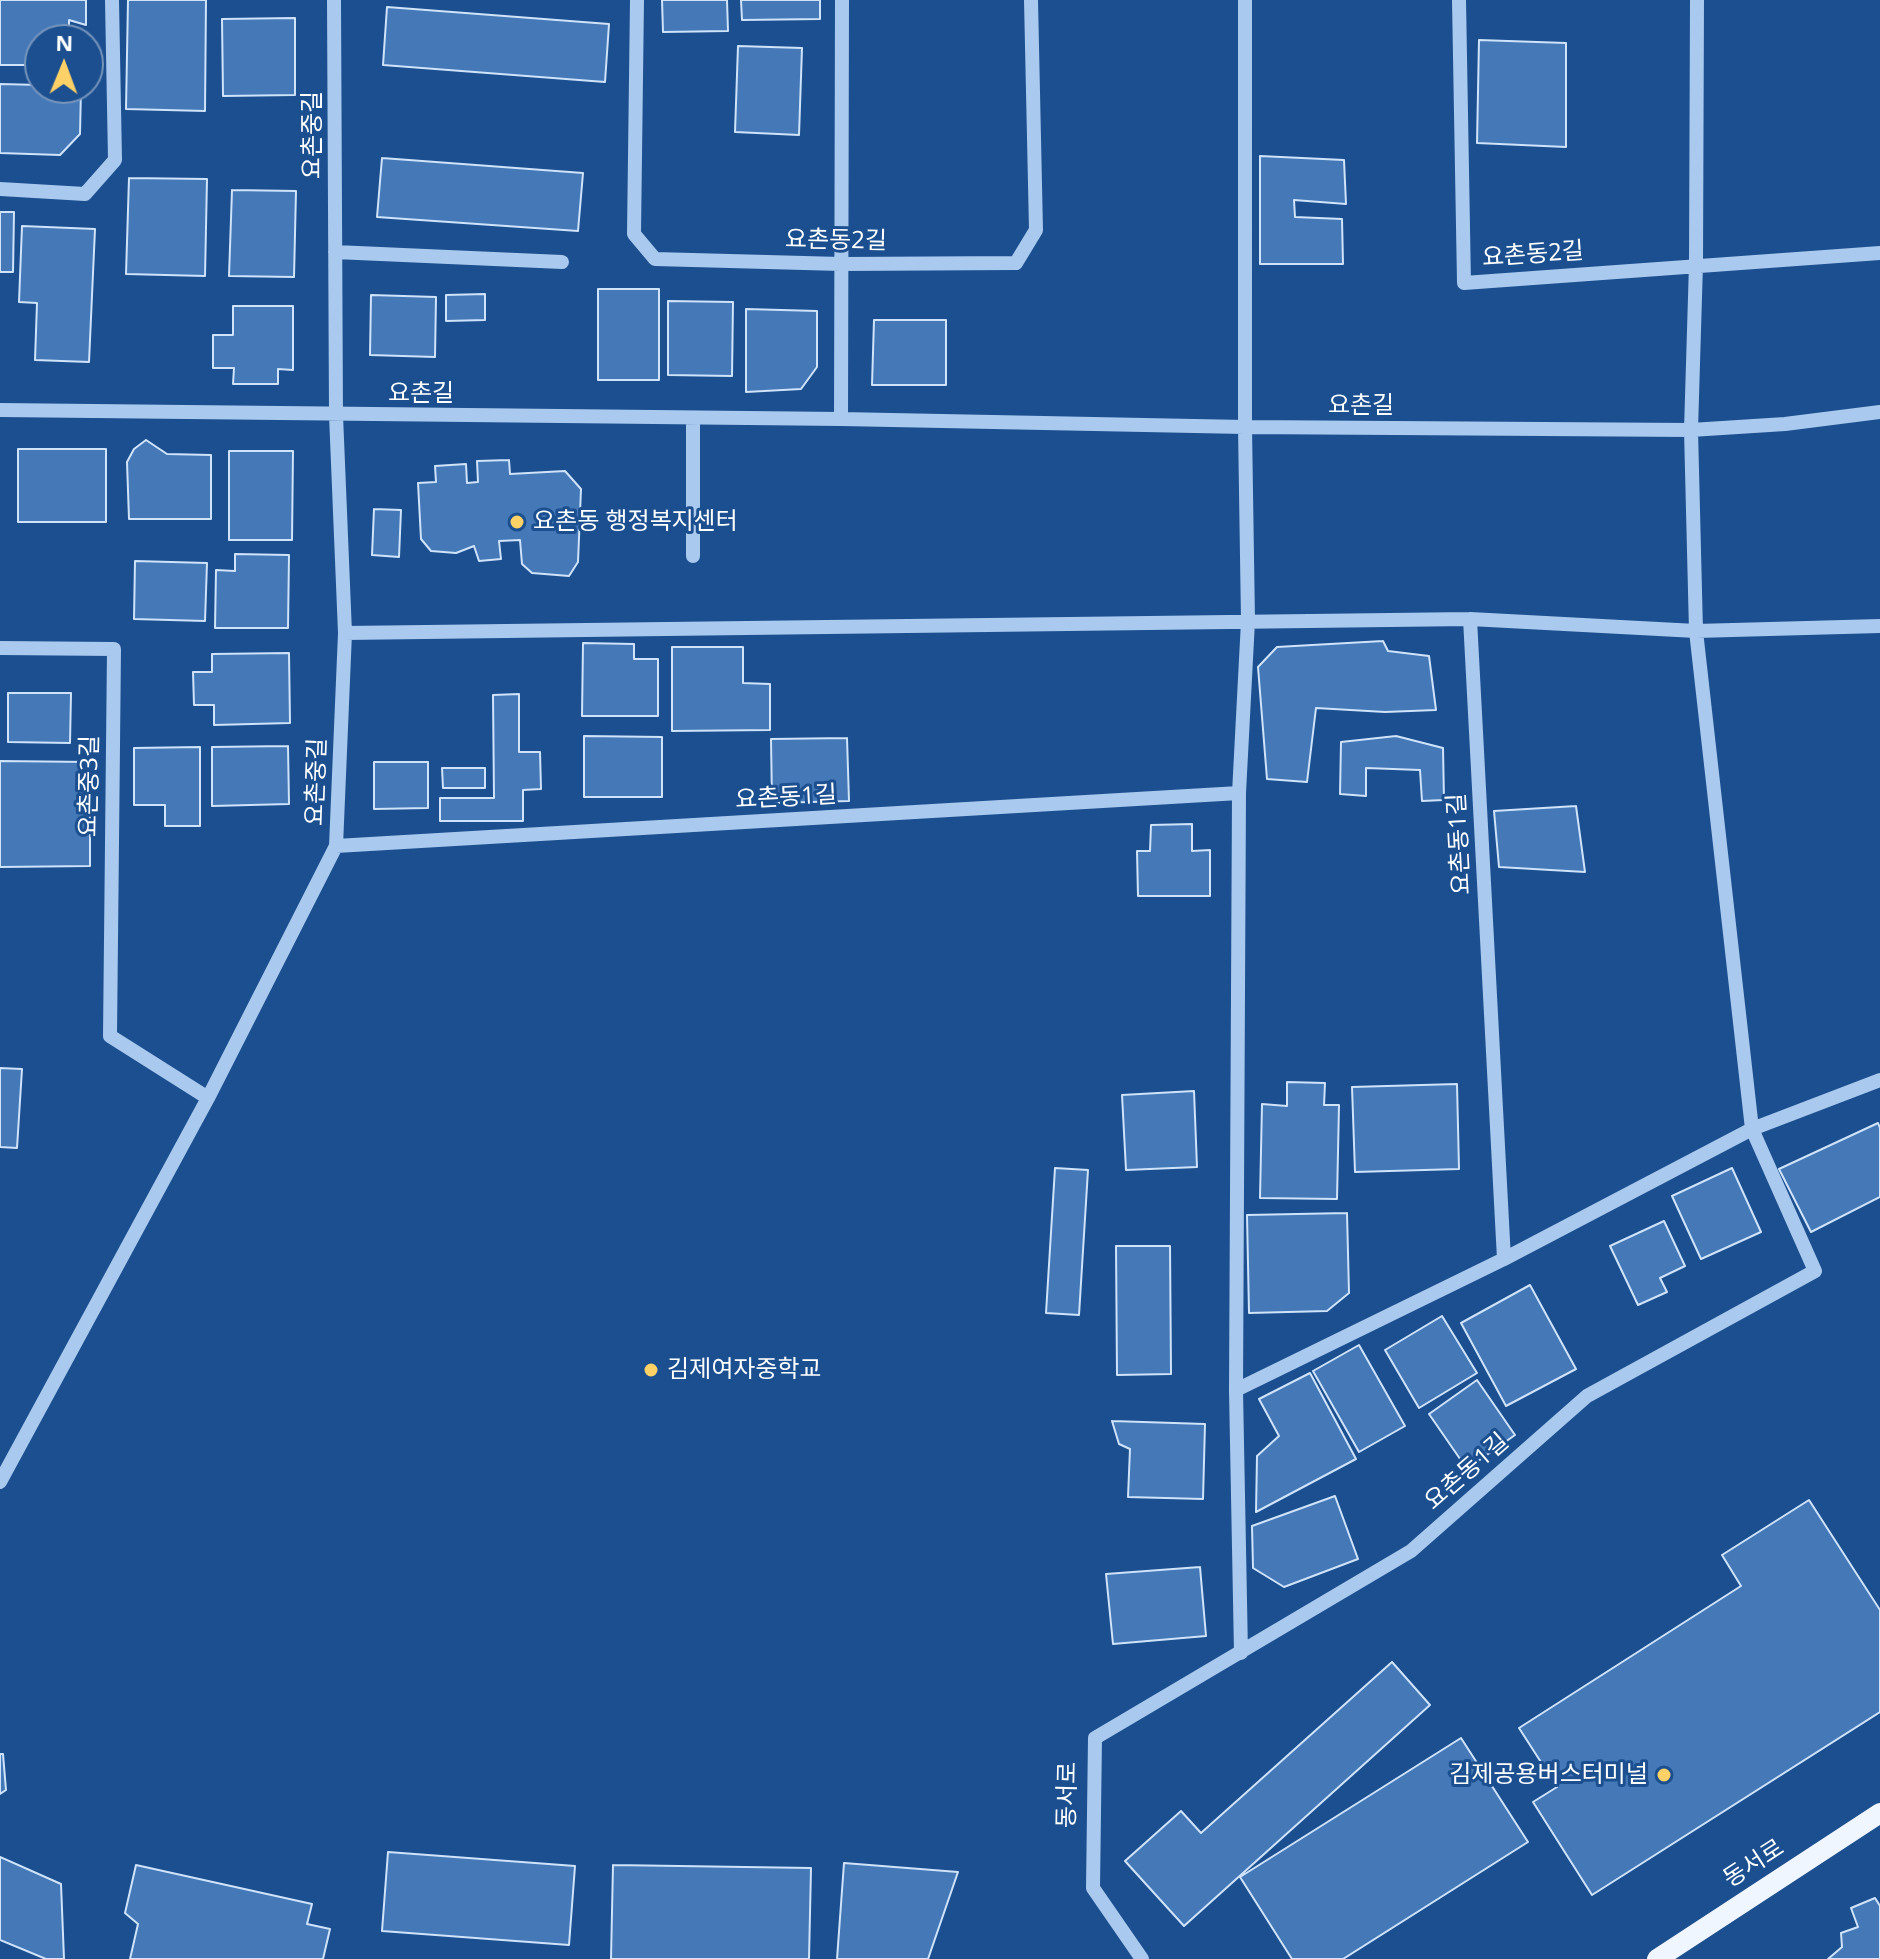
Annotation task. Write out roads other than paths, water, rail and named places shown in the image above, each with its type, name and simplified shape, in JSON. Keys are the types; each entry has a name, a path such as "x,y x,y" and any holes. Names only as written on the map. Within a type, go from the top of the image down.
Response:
{"main road":[{"name":"동서로","path":"1657,1959 1880,1813"}],"street":[{"path":"0,189 85,194 115,160 112,0"},
{"name":"요촌중길","path":"0,1482 208,1098 336,846 345,633 336,415 334,0"},
{"name":"요촌동2길","path":"637,0 634,234 655,259 841,264 1016,263 1036,230 1031,0"},
{"path":"841,419 842,0"},
{"path":"1241,1653 1236,1390 1239,793 1248,621 1245,0"},
{"name":"요촌동2길","path":"1459,0 1464,283 1880,253"},
{"path":"1696,264 1697,0"},
{"path":"335,252 562,262"},
{"name":"요촌동1길","path":"1241,1653 1411,1551 1587,1396 1815,1271 1752,1129 1696,631 1691,430 1696,264"},
{"name":"요촌길","path":"0,410 1691,430 1785,424 1880,412"},
{"path":"693,418 693,556"},
{"path":"345,633 1470,619 1696,631 1880,626"},
{"name":"요촌동1길","path":"1470,619 1504,1259"},
{"name":"요촌중3길","path":"0,648 114,649 110,1036 208,1098"},
{"name":"요촌동1길","path":"336,846 1239,793"},
{"path":"1236,1390 1504,1259 1752,1129 1880,1080"},
{"name":"동서로","path":"1142,1959 1093,1888 1095,1738 1241,1653"}],"place":[{"name":"요촌동 행정복지센터","path":"517,522"},
{"name":"김제여자중학교","path":"651,1370"},
{"name":"김제공용버스터미널","path":"1664,1775"}]}
